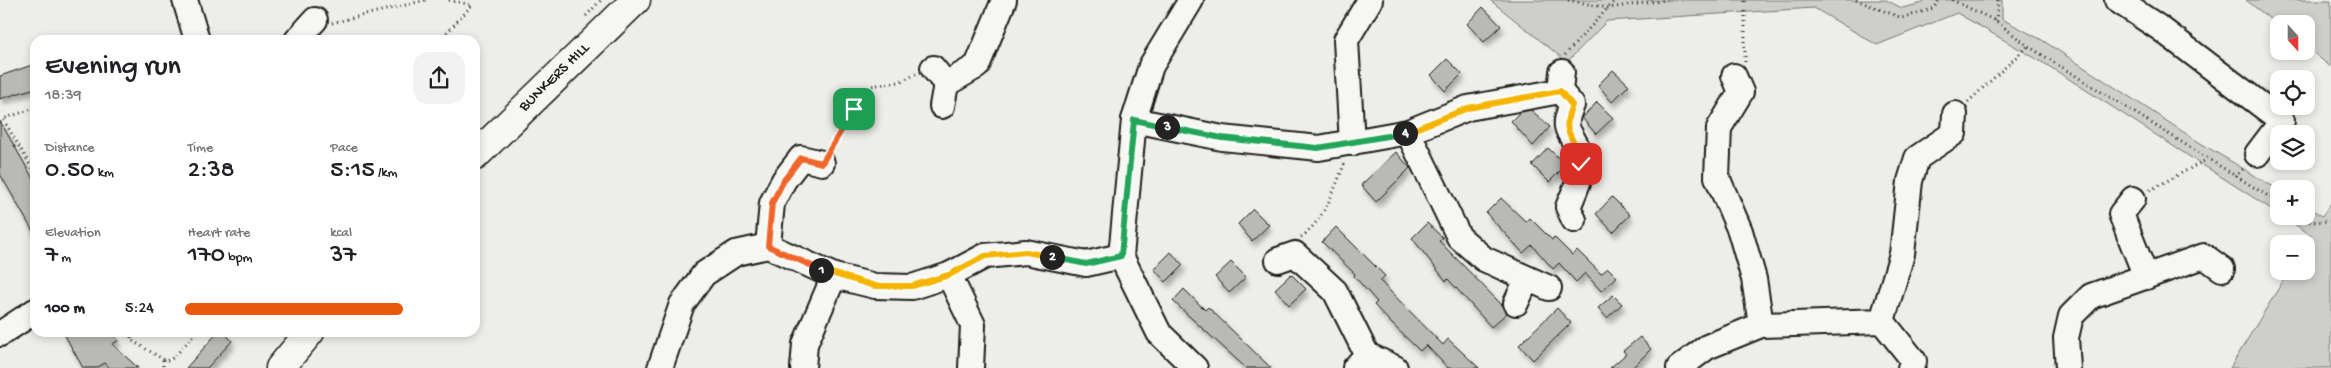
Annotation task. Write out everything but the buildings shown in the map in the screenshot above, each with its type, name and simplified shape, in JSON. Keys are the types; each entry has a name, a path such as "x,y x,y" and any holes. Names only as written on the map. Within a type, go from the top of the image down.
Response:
{"main road":[{"name":"BUNKERS HILL","path":"480,151 636,0"},
{"path":"280,368 306,337"}],"street":[{"path":"185,0 196,35"},
{"path":"940,86 976,66 1004,0"},
{"path":"1191,0 1151,66 1134,120 1121,256 1159,333 1195,368"},
{"path":"1352,143 1346,40 1370,0"},
{"path":"2117,0 2270,102"},
{"path":"302,35 315,20"},
{"path":"1745,86 1719,128 1717,177 1740,231 1754,279 1761,325"},
{"path":"1134,120 1222,138 1318,148 1408,132 1468,108 1565,90 1567,129 1579,152 1581,164 1581,176 1568,207 1574,220"},
{"path":"2257,154 2287,115"},
{"path":"1882,321 1902,254 1910,181 1917,158 1958,129"},
{"path":"1408,132 1459,237 1484,259 1549,288"},
{"path":"768,246 772,203 784,180 807,153"},
{"path":"2118,207 2146,276"},
{"path":"660,368 682,304 704,274 736,253 768,246 834,276 875,286 912,286 949,275 985,256 1026,252 1086,264 1121,256"},
{"path":"1291,251 1335,291 1361,362 1395,368"},
{"path":"2068,368 2066,338 2071,316 2091,296 2211,254"},
{"path":"949,275 973,325 971,368"},
{"path":"803,368 805,344 834,276"},
{"path":"1516,303 1527,279"},
{"path":"0,334 30,314"},
{"path":"1679,368 1707,347 1761,325 1882,321 1919,361"}],"path":[{"path":"315,20 330,23 426,0"},
{"path":"445,35 472,5 448,0"},
{"path":"1568,0 1608,8 1665,0"},
{"path":"1565,90 1563,57 1615,0"},
{"path":"1745,0 1745,86"},
{"path":"1856,0 1902,18 1934,8 1939,0"},
{"path":"1952,0 1996,21 2028,46 2207,160 2270,198"},
{"path":"1996,21 1998,0"},
{"path":"1958,129 2028,46"},
{"path":"807,153 870,86 899,82 940,86"},
{"path":"30,110 4,119 30,164"},
{"path":"1291,251 1312,229 1325,207 1337,185 1352,143"},
{"path":"2118,207 2207,160"},
{"path":"2315,222 2331,220"},
{"path":"131,337 131,340 166,361 172,358 191,337"},
{"path":"163,359 163,368"}],"shaded area":[{"path":"1490,0 1886,0 1902,8 1923,3 1926,0 2002,0 2002,19 2042,40 2202,144 2270,185 2270,208 2047,65 1957,13 1877,45 1814,8 1607,21 1567,62"},
{"path":"2246,0 2331,0 2331,67 2315,54 2315,15 2270,15 2270,19"},
{"path":"2331,203 2331,368 2230,368 2284,280 2315,280 2315,235 2311,235 2296,225 2315,225 2315,212 2322,216"}],"route":[{"path":"854,109 822,163 801,158 784,180 772,203 768,246 783,255 834,276 875,286 912,286 949,275 985,256 1026,252 1086,264 1121,256 1125,233 1134,120 1222,138 1318,148 1408,132 1468,108 1560,91 1572,105 1566,120 1567,129 1579,152 1581,164"}]}
